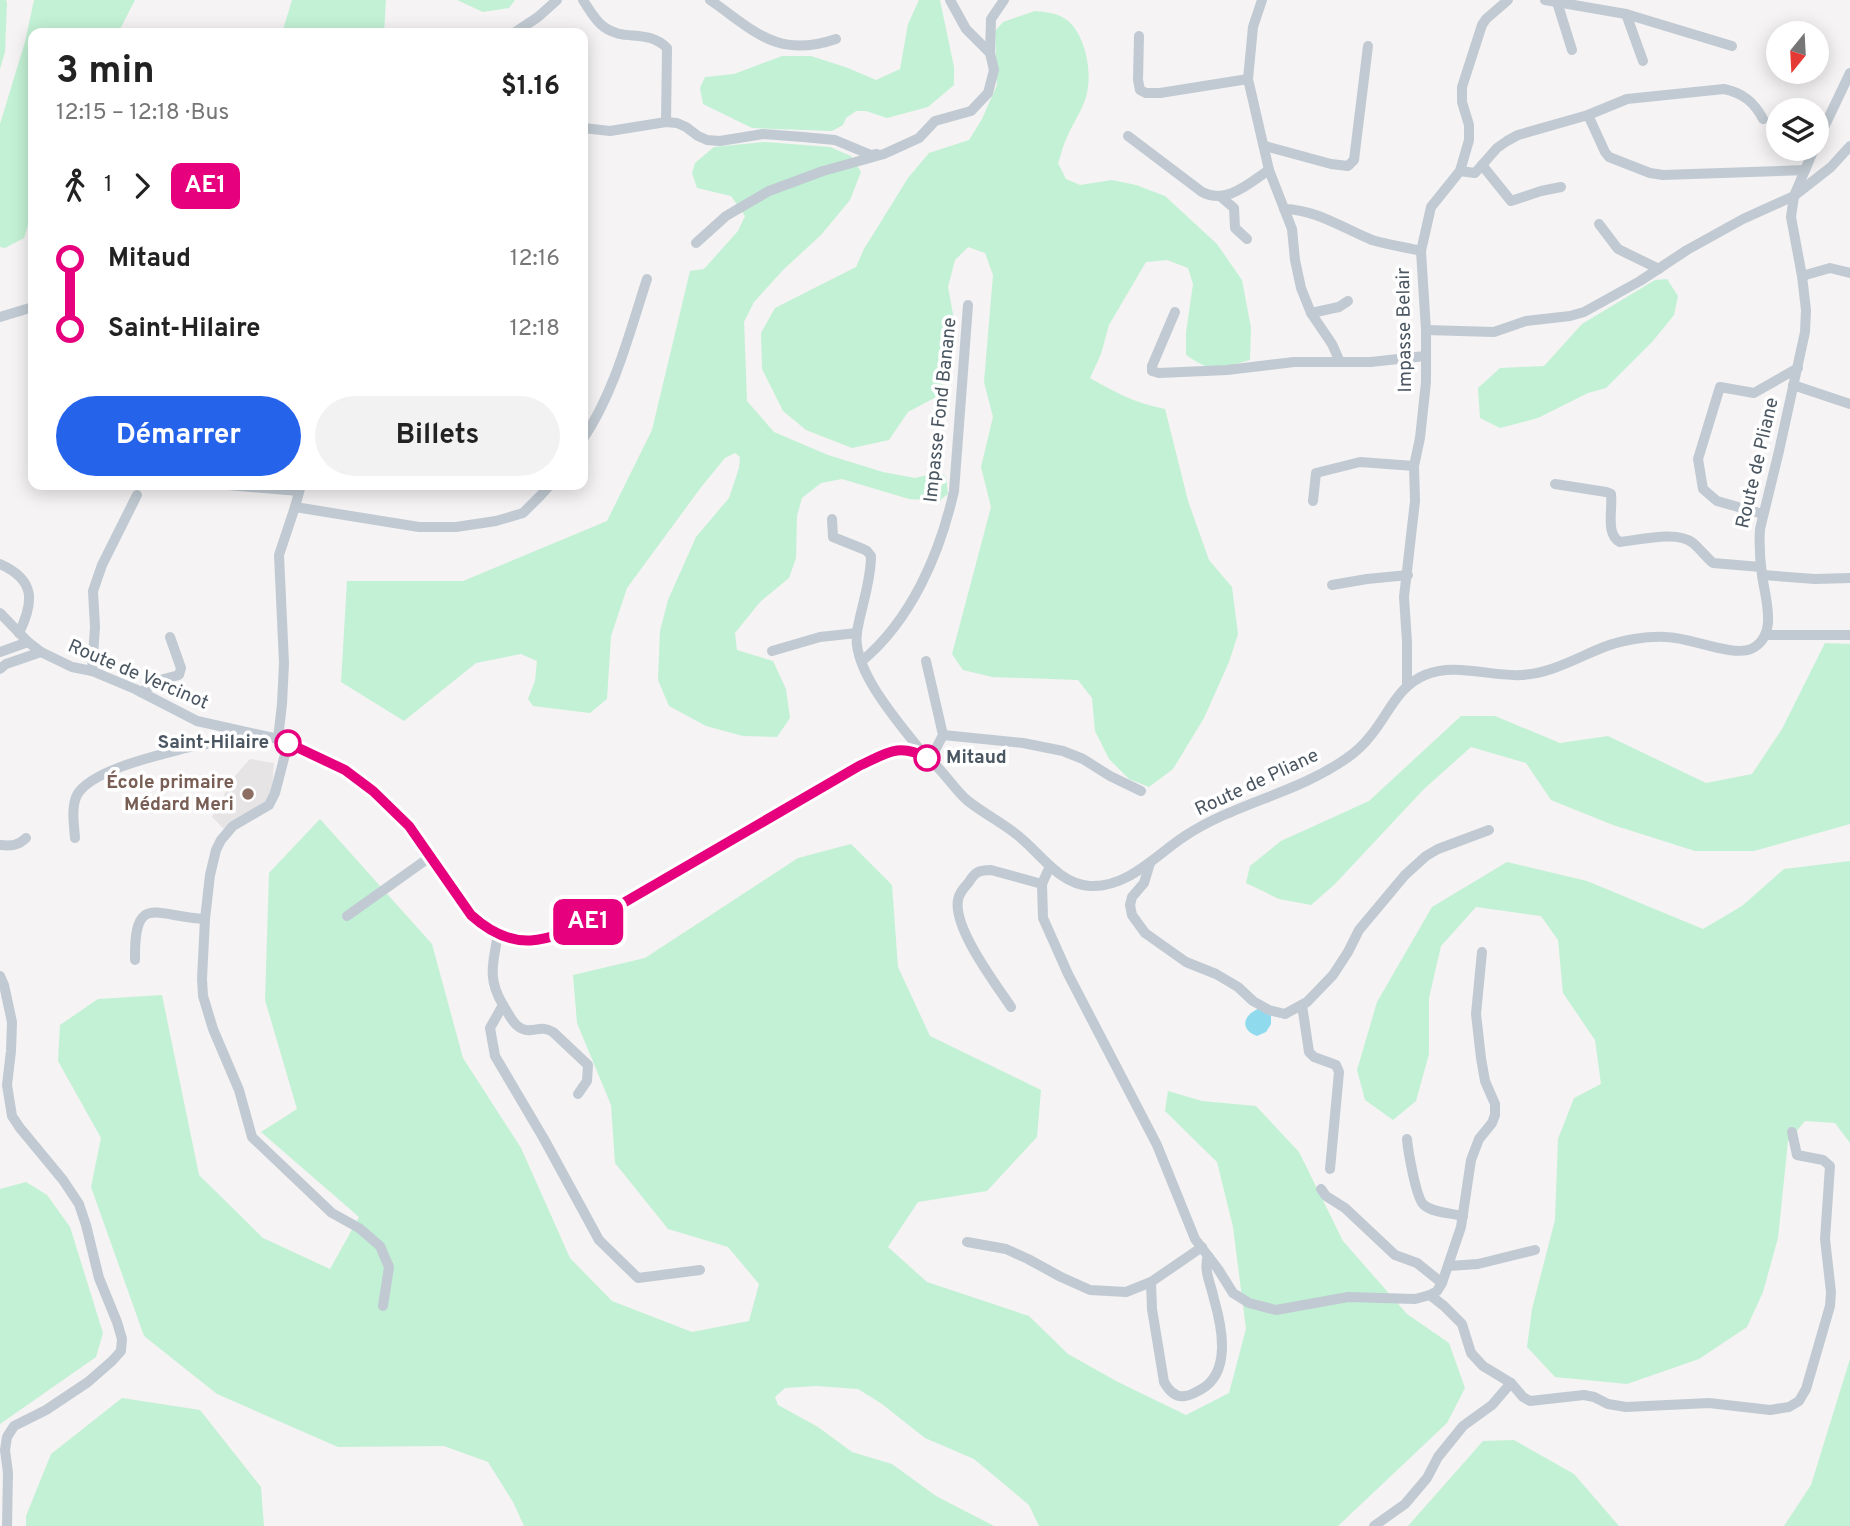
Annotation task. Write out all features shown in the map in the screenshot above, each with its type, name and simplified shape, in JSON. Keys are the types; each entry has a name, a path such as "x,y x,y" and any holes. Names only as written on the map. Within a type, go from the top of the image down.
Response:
{"street":[{"path":"522,28 558,0"},
{"path":"583,0 603,27 618,34 653,37 667,48 666,122"},
{"path":"710,0 750,30 779,44 799,47 836,39"},
{"path":"950,0 966,29 990,53"},
{"path":"696,243 726,216 769,191 823,171 884,154 919,138 935,121 971,111 988,93 993,70 990,53 991,19 1004,0"},
{"path":"1262,0 1253,27 1248,79 1269,170 1292,229 1301,288 1311,313 1332,344 1340,362"},
{"name":"Impasse Belair","path":"1407,685 1404,597 1415,501 1414,466 1426,382 1421,251 1431,207 1460,171 1469,132 1462,102 1462,87 1482,25 1508,0"},
{"path":"1545,0 1626,14 1732,47"},
{"path":"1557,2 1572,50"},
{"path":"1626,14 1643,61"},
{"path":"1139,36 1138,80 1140,90 1146,93 1248,79"},
{"path":"1265,146 1348,166 1354,160 1368,46"},
{"name":"Route de Pliane","path":"1829,117 1850,73"},
{"path":"1460,171 1475,173 1497,148 1518,135 1639,97 1724,89 1754,103 1763,119"},
{"path":"1588,115 1609,157 1650,173 1663,175 1805,170"},
{"path":"588,129 610,131 666,122 677,123 707,140 720,141 763,134 835,140 871,155 884,154"},
{"path":"1128,136 1211,197 1221,197 1237,191 1269,170"},
{"path":"1426,330 1494,332 1526,321 1584,312 1743,219 1794,196 1819,178 1850,146"},
{"name":"Route de Pliane","path":"1765,635 1768,604 1761,571 1760,529 1798,368 1806,321 1802,276 1791,226 1791,208 1809,161"},
{"path":"1482,164 1511,201 1561,187"},
{"path":"1221,197 1234,208 1235,228 1247,239"},
{"path":"1284,209 1301,209 1374,240 1421,251"},
{"path":"1599,224 1618,249 1659,269"},
{"path":"1802,276 1830,268 1850,273"},
{"path":"588,431 607,397 647,279"},
{"path":"1311,313 1339,307 1348,301"},
{"name":"Impasse Fond Banane","path":"862,661 879,646 907,608 923,580 951,506 968,305"},
{"path":"0,317 28,309"},
{"path":"1175,312 1152,371 1227,370 1294,362 1371,362 1425,356"},
{"path":"1763,514 1717,501 1703,489 1698,459 1718,389 1723,387 1754,393 1798,368"},
{"path":"1793,386 1850,404"},
{"path":"1313,501 1316,473 1360,462 1414,466"},
{"path":"1555,484 1611,494 1611,533 1620,542 1680,537 1691,541 1713,563 1815,579 1850,578"},
{"path":"299,490 279,553 284,663 283,741 275,793 269,805 233,826 216,850 205,919 203,996 213,1029 239,1090 252,1137 332,1213 359,1228 380,1246 389,1267 383,1306"},
{"path":"295,507 419,527 456,527 496,521 523,513 546,490"},
{"path":"92,671 95,626 93,591 102,565 137,495"},
{"path":"832,519 833,537 867,551 871,556 857,633 857,647 868,676 878,695 928,759"},
{"path":"0,564 19,576 30,597 28,612 19,633"},
{"path":"1332,584 1408,575"},
{"name":"Route de Vercinot","path":"0,613 41,652 72,667 92,671 141,692 197,721 283,741"},
{"path":"772,651 820,637 857,633"},
{"path":"1407,685 1425,674 1442,670 1521,675 1544,671 1624,641 1664,636 1741,651 1753,648 1765,635 1850,635"},
{"path":"141,692 160,680 181,672 170,637"},
{"path":"0,652 28,642"},
{"path":"0,668 41,652"},
{"path":"926,661 943,735 928,759"},
{"name":"Route de Pliane","path":"928,759 968,801 1018,835 1051,866 1070,880 1092,886 1125,877 1212,820 1324,773 1349,757 1372,734 1407,685"},
{"path":"75,838 74,805 77,795 92,779 147,758 188,747 212,744 228,728"},
{"path":"943,735 1023,743 1063,751 1141,791"},
{"path":"283,741 345,770 373,791 409,826 471,915 498,934 518,940 541,940 594,920 859,766 892,751 915,751 928,759"},
{"path":"1150,863 1144,883 1132,897 1130,905 1132,915 1145,933 1186,962 1216,974 1238,987 1253,1001 1269,1010 1285,1014 1307,1002 1333,975 1359,930 1405,875 1426,856 1489,830"},
{"path":"0,845 14,846 26,838"},
{"path":"347,916 430,857"},
{"path":"1051,866 1042,884 1043,918 1063,963 1157,1145 1195,1239 1233,1293 1250,1303 1276,1310 1348,1297 1415,1299 1437,1291 1442,1283 1461,1227 1471,1160 1479,1139 1495,1115 1495,1104 1485,1080 1475,1014 1482,952"},
{"path":"1011,1007 962,929 957,903 959,895 978,871 984,870 1042,884"},
{"path":"135,960 136,933 144,915 168,914 205,919"},
{"path":"498,934 492,974 497,995 518,1027 523,1030 547,1029 553,1032 588,1065 587,1081 578,1094"},
{"path":"0,976 12,1022 12,1052 7,1085 12,1116 79,1204 99,1278 122,1339 121,1352 88,1382 46,1410 14,1426 7,1437 5,1450 8,1472 8,1526"},
{"path":"503,1005 490,1028 495,1056 600,1240 638,1278 700,1270"},
{"path":"1302,1005 1309,1052 1314,1057 1336,1065 1339,1072 1330,1169"},
{"path":"1430,1295 1462,1324 1471,1353 1483,1366 1511,1383 1522,1397 1530,1401 1584,1395 1626,1408 1709,1403 1770,1410 1789,1408 1799,1401 1806,1390 1830,1306 1831,1292 1825,1239 1830,1166 1822,1160 1800,1157 1792,1132"},
{"path":"1407,1139 1421,1202 1431,1209 1463,1216"},
{"path":"1321,1189 1395,1255 1417,1264 1442,1283"},
{"path":"967,1242 1006,1250 1090,1290 1126,1293 1205,1251"},
{"path":"1151,1282 1152,1309 1164,1382 1174,1395 1186,1396 1211,1382 1222,1357 1220,1323 1206,1271 1205,1251"},
{"path":"1449,1266 1478,1264 1535,1251"},
{"path":"1374,1526 1405,1504 1427,1478 1438,1457 1463,1426 1492,1405 1511,1383"},
{"path":"0,1482 8,1472"}],"shaded area":[{"name":"École primaire Médard Meri","path":"250,759 274,763 272,789 268,800 224,829 212,817 234,777"}],"green space":[{"path":"0,0 6,0 7,3 5,52 0,69"},
{"path":"34,0 135,0 121,28 28,28"},
{"path":"292,0 386,0 384,28 284,28"},
{"path":"457,0 515,0 509,8 483,12"},
{"path":"919,0 940,0 954,67 954,85 928,107 887,118 866,111 856,111 846,118 843,125 832,131 752,128 703,104 700,88 705,77 734,74 782,56 811,56 876,80 900,69 908,24"},
{"path":"1035,11 1056,14 1074,27 1083,45 1088,66 1086,97 1067,136 1058,163 1066,179 1080,185 1112,180 1136,185 1165,196 1217,244 1242,280 1251,328 1250,360 1217,368 1204,365 1186,355 1186,333 1193,284 1188,268 1167,260 1146,262 1109,325 1101,354 1090,378 1126,397 1165,409 1188,501 1209,560 1232,587 1238,634 1229,662 1204,718 1173,769 1149,787 1129,779 1109,759 1095,731 1092,698 1078,680 992,677 963,670 952,654 991,507 981,467 993,417 984,382 993,275 985,253 968,247 955,260 948,287 957,336 940,395 908,412 889,440 852,448 806,430 783,411 762,369 761,333 775,308 856,267 864,249 908,178 929,153 969,140 997,85 995,31 1003,22"},
{"path":"28,28 28,226 24,238 5,248 0,247 0,124"},
{"path":"765,142 830,147 851,156 861,172 850,200 821,235 783,270 754,302 744,322 747,401 774,432 828,455 883,472 915,478 941,472 946,477 948,494 939,501 909,499 842,479 821,483 802,498 797,516 796,558 789,578 760,602 735,633 737,650 773,661 786,689 790,718 777,737 743,736 706,726 669,706 658,680 660,631 668,600 696,537 729,498 739,468 740,457 735,453 725,458 702,486 627,588 611,636 607,699 590,713 533,706 528,699 535,681 537,661 521,654 476,663 404,721 341,682 347,581 463,581 607,521 652,430 690,271 704,269 738,231 745,216 731,196 697,188 692,173 695,163 714,147"},
{"path":"1667,279 1678,296 1674,315 1653,341 1606,388 1588,393 1538,418 1500,428 1480,418 1478,388 1500,368 1544,366 1582,324 1655,280"},
{"path":"1825,643 1850,644 1850,824 1754,851 1695,851 1613,825 1551,800 1526,763 1471,747 1424,789 1334,885 1311,905 1279,899 1246,883 1250,866 1281,841 1369,801 1461,716 1495,716 1560,743 1608,736 1706,783 1752,774 1782,729"},
{"path":"320,819 432,944 463,1058 521,1148 570,1258 612,1301 692,1332 749,1321 759,1284 728,1247 668,1229 615,1163 611,1105 577,1023 573,975 645,958 798,858 851,844 892,885 898,967 930,1036 1041,1090 1037,1137 987,1191 918,1202 888,1247 927,1282 1029,1316 1068,1354 1186,1415 1229,1393 1246,1329 1233,1227 1217,1162 1165,1111 1168,1091 1202,1101 1256,1106 1299,1152 1343,1241 1407,1314 1449,1343 1465,1388 1447,1423 1338,1526 1039,1526 1029,1505 974,1459 925,1438 858,1389 816,1386 785,1388 775,1397 778,1405 818,1427 852,1452 892,1464 936,1496 994,1526 524,1526 513,1502 488,1462 444,1446 338,1447 217,1394 144,1336 91,1187 101,1138 58,1061 60,1025 98,999 162,995 199,1175 263,1238 330,1269 359,1217 261,1132 297,1109 265,1000 269,873"},
{"path":"1850,861 1850,1143 1835,1123 1805,1121 1788,1141 1778,1238 1763,1292 1747,1327 1699,1359 1627,1384 1555,1377 1527,1347 1532,1309 1555,1220 1558,1139 1574,1098 1601,1084 1595,1040 1563,993 1558,940 1541,916 1476,907 1441,946 1429,998 1429,1054 1416,1101 1393,1120 1365,1100 1357,1070 1377,1002 1432,907 1507,862 1587,881 1703,929 1742,906 1784,869"},
{"path":"26,1182 47,1195 70,1227 103,1333 96,1357 0,1424 0,1189"},
{"path":"1850,1359 1850,1526 1784,1526 1811,1485"},
{"path":"122,1398 200,1410 261,1487 264,1526 26,1526 26,1516 51,1454"},
{"path":"1514,1440 1574,1474 1619,1526 1408,1526 1483,1441"}],"water":[{"path":"1261,1008 1271,1013 1271,1024 1266,1032 1257,1036 1245,1025 1247,1017"}],"bus line":[{"name":"AE1","path":"288,743 345,770 373,791 409,826 471,915 498,934 518,940 541,940 594,920 859,766 892,751 915,751 927,758"}],"place":[{"name":"Saint-Hilaire","path":"288,743"},
{"name":"Mitaud","path":"927,758"},
{"name":"École primaire Médard Meri","path":"248,794"}]}
